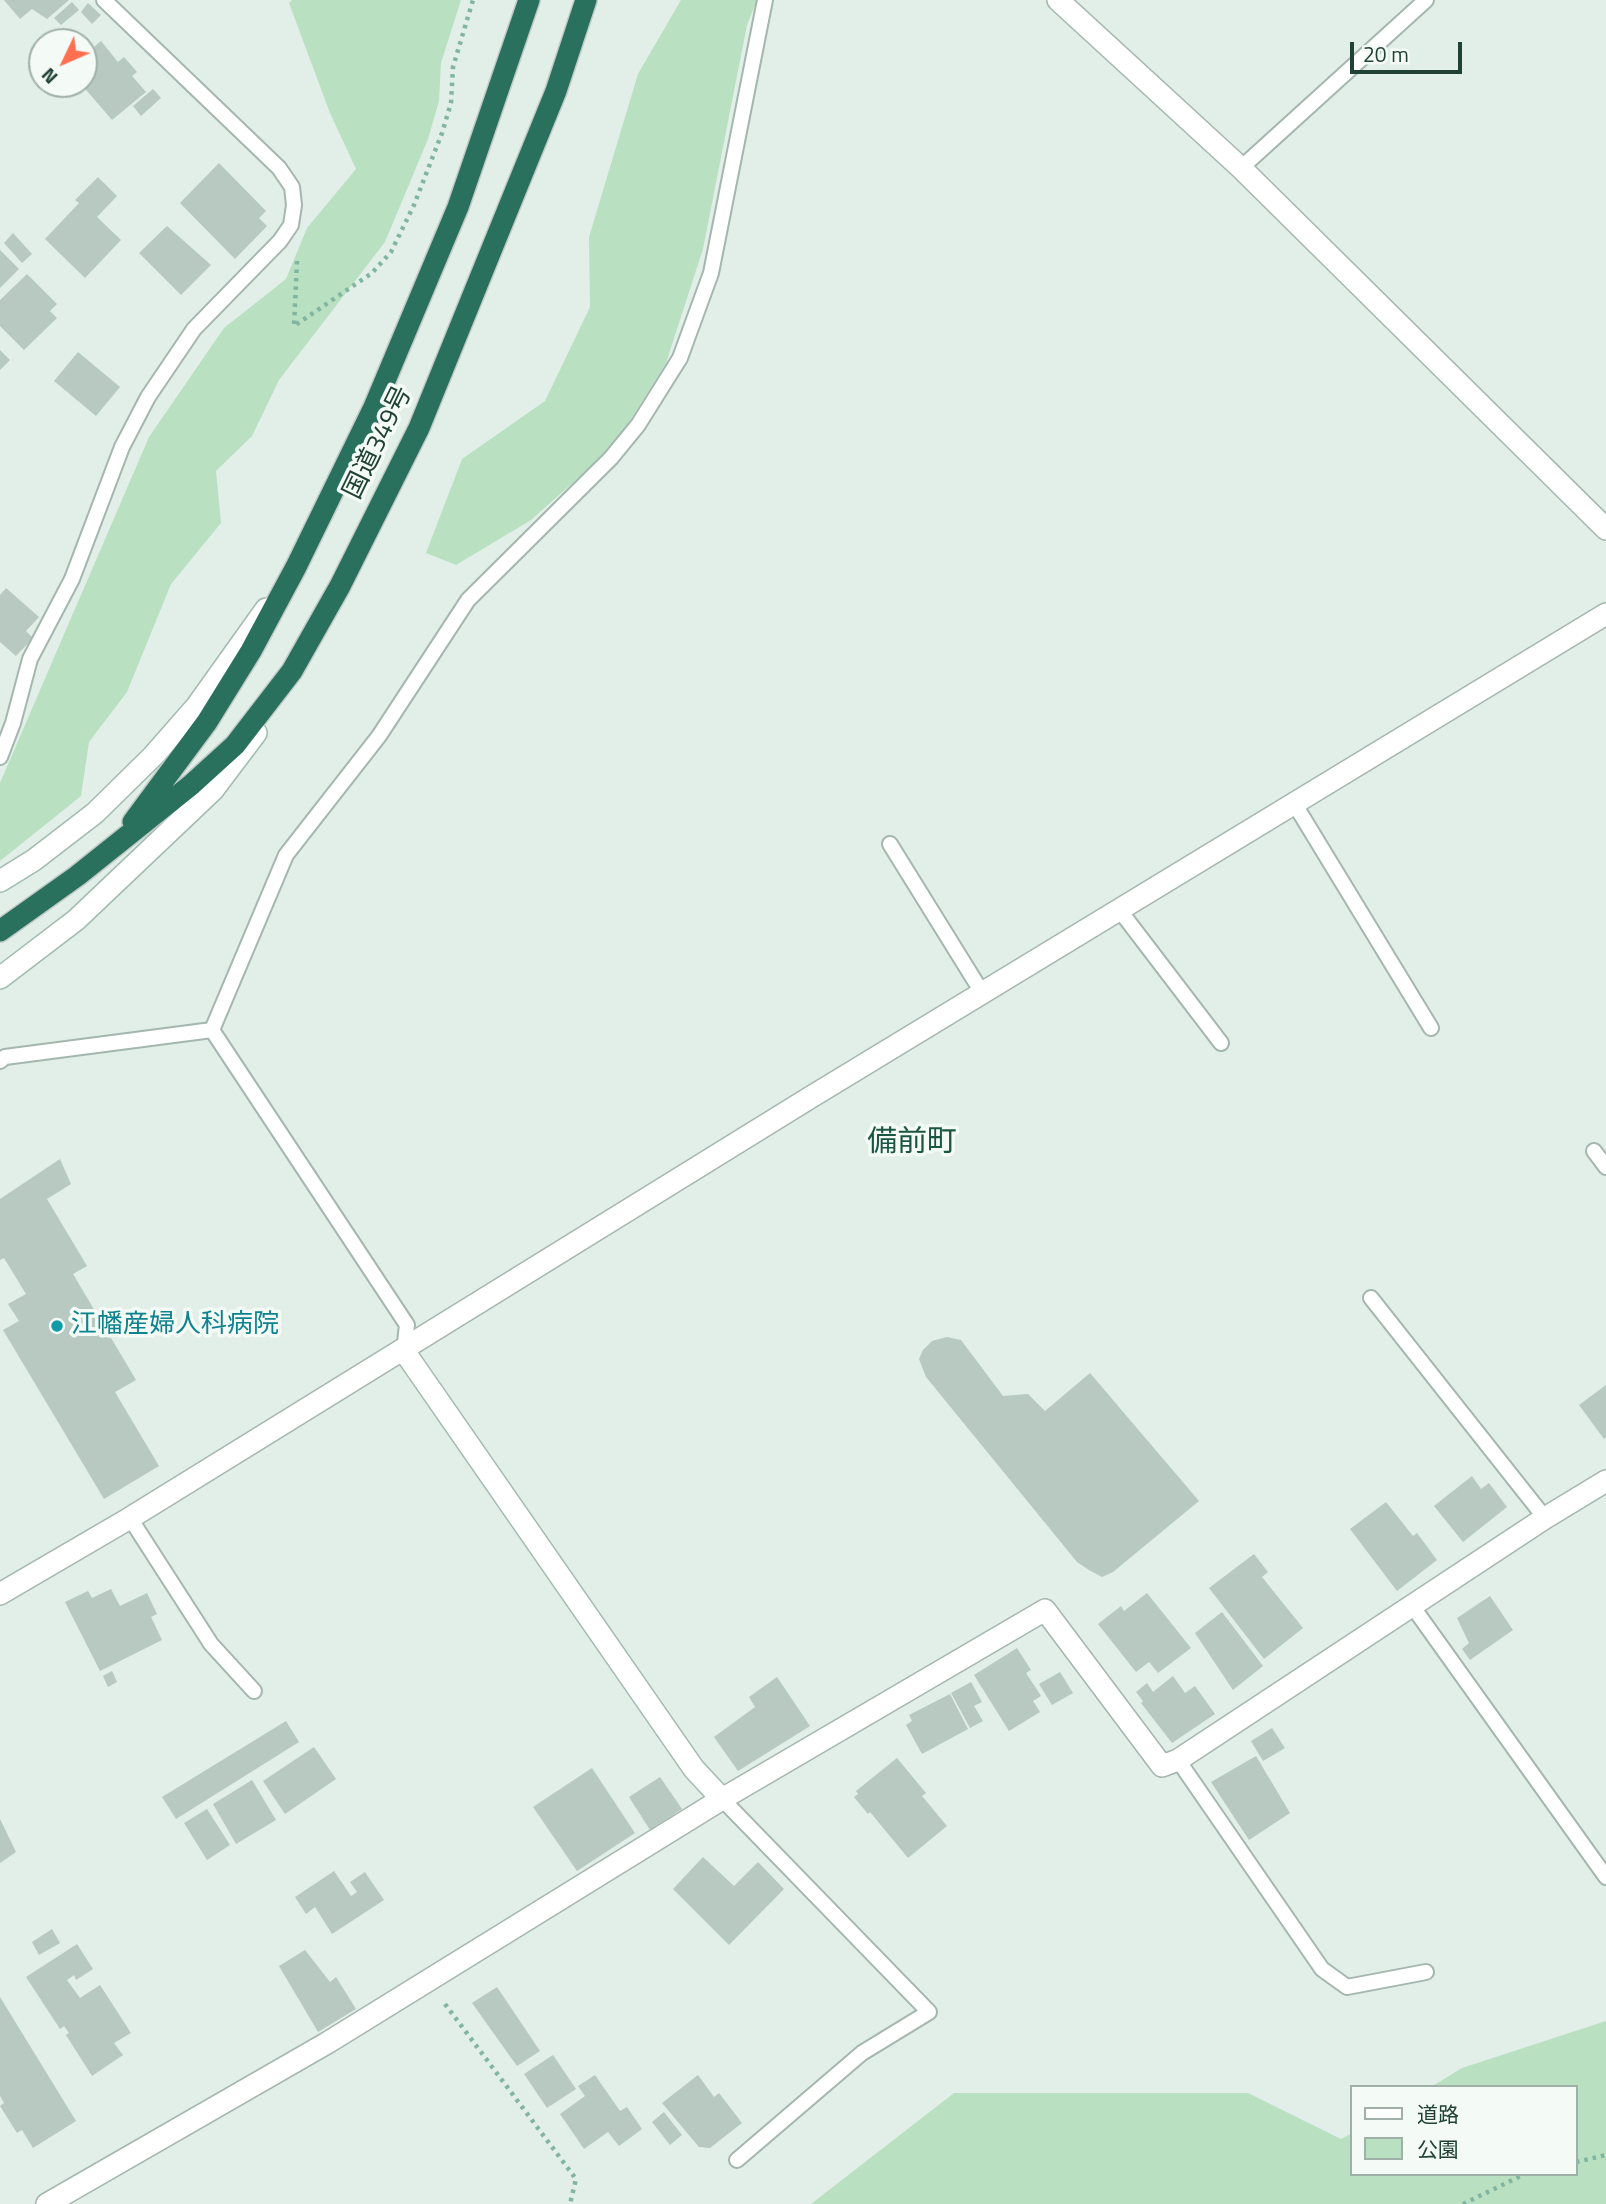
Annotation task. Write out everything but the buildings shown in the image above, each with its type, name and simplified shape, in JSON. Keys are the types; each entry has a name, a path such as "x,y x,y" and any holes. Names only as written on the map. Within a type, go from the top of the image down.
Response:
{"highway":[{"name":"国道349号","path":"117,844 207,722 251,651 296,567 374,407 458,208 529,0"},
{"name":"国道349号","path":"0,931 191,785 235,745 292,671 340,586 419,428 556,91 586,0"}],"street":[{"path":"1058,0 1241,168 1606,529"},
{"path":"0,881 34,860 95,813 153,756 196,707 296,567"},
{"path":"0,1594 404,1351 799,1104 1121,912 1294,803 1606,614"},
{"path":"0,978 76,920 214,790 263,723 292,671"},
{"path":"404,1351 694,1769 722,1799"},
{"path":"47,2204 428,1981 722,1799 1045,1610 1162,1766 1178,1760 1545,1518 1606,1481"}],"lane":[{"path":"0,757 13,723 30,659 72,579 122,447 148,397 194,329 280,241 291,225 294,205 292,187 279,168 104,0"},
{"path":"212,1030 286,855 379,736 468,600 611,458 638,425 680,358 711,273 765,0"},
{"path":"1241,168 1426,0"},
{"path":"1294,803 1431,1028"},
{"path":"890,844 982,994"},
{"path":"1121,912 1222,1043"},
{"path":"0,1061 5,1057 212,1030"},
{"path":"212,1030 407,1325 404,1351"},
{"path":"1594,1151 1606,1167"},
{"path":"1371,1298 1545,1518"},
{"path":"130,1518 211,1644 254,1691"},
{"path":"1413,1607 1606,1877"},
{"path":"1178,1760 1322,1969 1347,1987 1426,1972"},
{"path":"722,1799 929,2012 862,2053 737,2160"}],"path":[{"path":"291,225 300,239 294,326 372,273 391,251 443,133 451,103 453,67 473,0"},
{"path":"428,1981 576,2179 569,2204"},
{"path":"1578,2162 1606,2155"},
{"path":"1463,2204 1521,2176"}],"green space":[{"path":"292,0 461,0 441,63 439,101 428,139 385,242 279,380 252,436 216,471 221,523 171,584 127,692 89,742 81,796 0,861 0,783 149,437 224,328 286,279 307,228 356,169 330,113 289,3"},
{"path":"681,0 757,0 747,25 703,249 666,363 614,446 531,520 456,565 426,553 462,459 545,401 590,307 589,237 638,74"},
{"path":"1606,2021 1606,2204 811,2204 954,2093 1248,2093 1341,2139 1350,2134 1350,2176 1578,2176 1578,2085 1434,2085 1462,2068"}],"place":[{"name":"江幡産婦人科病院","path":"57,1326"}],"district":[{"name":"備前町","path":"912,1144"}]}
